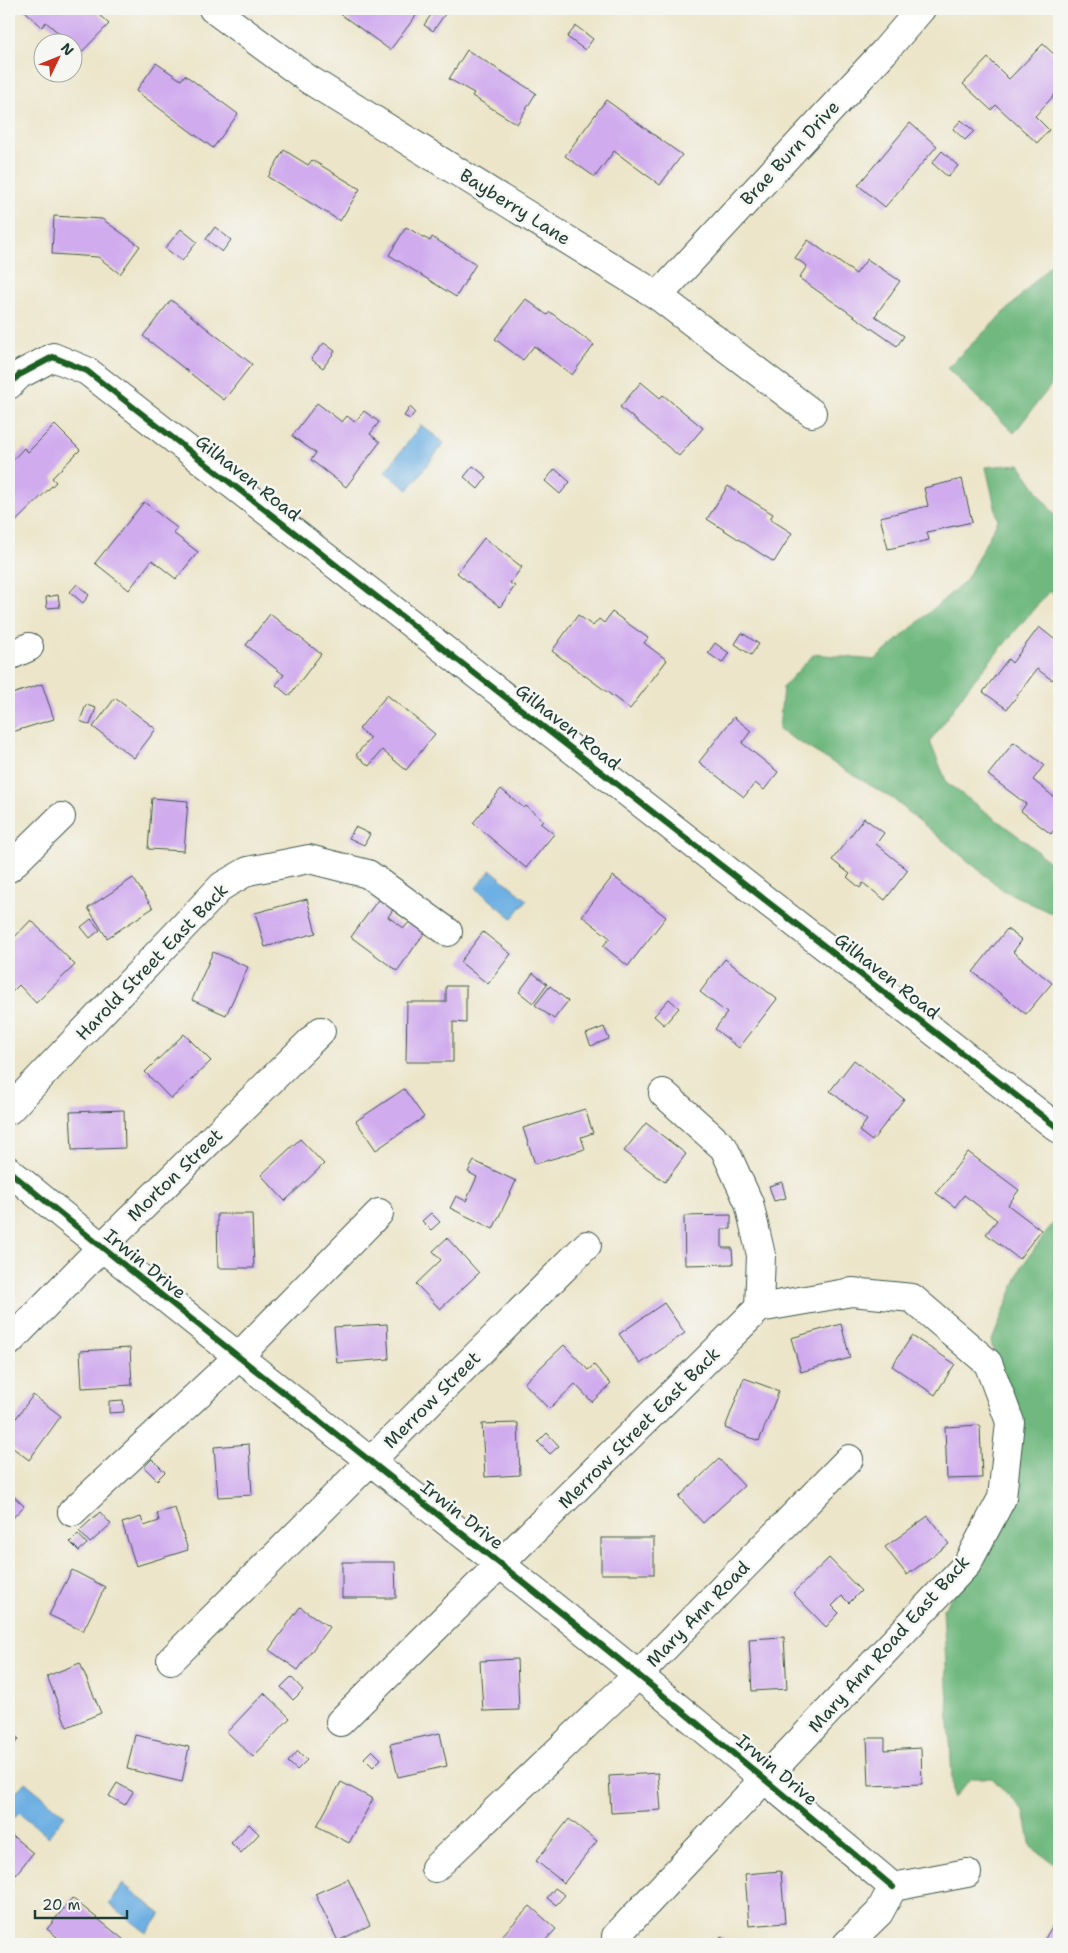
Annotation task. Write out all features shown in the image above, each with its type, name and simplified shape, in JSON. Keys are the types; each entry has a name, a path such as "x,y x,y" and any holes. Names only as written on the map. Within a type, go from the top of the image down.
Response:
{"street":[{"name":"Bayberry Lane","path":"213,9 308,79 658,296 812,413"},
{"name":"Brae Burn Drive","path":"658,296 884,52 921,9"},
{"name":"Gilhaven Road","path":"9,385 19,375 52,357 87,371 1059,1129"},
{"path":"9,868 61,817"},
{"name":"Harold Street East Back","path":"9,1110 222,886 248,871 310,859 368,874 448,932"},
{"name":"Morton Street","path":"9,1342 101,1248 321,1032"},
{"path":"663,1093 724,1148 745,1195 761,1255 759,1308"},
{"name":"Irwin Drive","path":"9,1170 101,1248 237,1358 501,1564 638,1675 893,1887"},
{"path":"72,1512 237,1358 379,1213"},
{"name":"Merrow Street","path":"171,1660 587,1245"},
{"name":"Mary Ann Road East Back","path":"616,1936 967,1564 1002,1498 1010,1422 988,1363 912,1298 852,1292 759,1308"},
{"name":"Merrow Street East Back","path":"340,1722 759,1308"},
{"name":"Mary Ann Road","path":"435,1868 638,1675 849,1459"},
{"path":"847,1944 879,1913 893,1887 967,1872"}],"green space":[{"path":"1059,256 1059,375 1014,433 947,368"},
{"path":"1019,464 1059,522 1059,597 1049,591 969,686 930,742 947,783 1029,844 1059,871 1059,917 1003,890 893,799 779,730 783,687 814,654 875,660 966,580 998,520 986,467"},
{"path":"1059,1215 1059,1867 1031,1847 1024,1811 992,1778 972,1778 953,1798 943,1609 985,1551 1018,1418 991,1343 1022,1266"}],"water":[{"path":"421,425 444,443 408,490 385,472"},
{"path":"491,870 527,900 512,918 476,888"},
{"path":"25,1782 65,1815 48,1837 19,1812 14,1818 9,1814 9,1801"},
{"path":"123,1884 161,1914 147,1933 109,1904"}],"building":[{"path":"23,9 93,9 109,24 82,52 82,32 57,32 46,22 42,27"},
{"path":"342,9 421,9 390,50 339,13"},
{"path":"435,9 445,14 433,31 424,25"},
{"path":"576,26 593,39 585,50 567,37"},
{"path":"1043,44 1059,59 1059,90 1035,116 1049,130 1037,143 996,105 991,110 963,84 988,58 1009,79"},
{"path":"467,50 536,93 517,124 472,96 474,93 449,79"},
{"path":"156,63 181,80 185,75 238,114 213,148 136,91"},
{"path":"606,100 682,155 660,185 614,151 595,177 565,156"},
{"path":"961,120 974,131 965,140 953,129"},
{"path":"910,123 937,146 885,207 858,185"},
{"path":"284,150 308,165 312,160 360,189 340,221 268,177"},
{"path":"942,151 958,166 948,177 932,163"},
{"path":"54,216 102,219 140,246 120,274 98,257 52,254"},
{"path":"215,227 231,240 222,252 206,239"},
{"path":"406,227 430,241 432,237 476,264 456,297 389,255"},
{"path":"181,229 197,242 182,261 165,248"},
{"path":"808,240 856,274 867,259 900,281 875,316 904,336 897,346 799,278 807,266 795,258"},
{"path":"526,299 547,315 550,312 594,345 572,375 534,346 523,360 495,339"},
{"path":"171,300 252,364 224,400 143,336"},
{"path":"324,343 335,351 323,368 311,359"},
{"path":"641,382 660,398 663,395 703,428 679,456 620,407"},
{"path":"317,403 342,422 347,416 355,422 364,411 379,422 370,434 380,442 346,487 311,460 316,453 292,436"},
{"path":"410,407 415,412 410,419 404,416"},
{"path":"55,425 80,450 52,478 56,482 9,528 9,464 24,448 28,452"},
{"path":"473,466 487,477 478,489 464,477"},
{"path":"555,469 570,482 560,494 545,481"},
{"path":"962,479 972,522 927,532 929,540 888,549 880,517 928,506 924,488"},
{"path":"728,486 773,514 770,519 792,533 774,562 707,519"},
{"path":"144,502 177,528 173,533 198,552 176,579 152,560 129,590 95,563"},
{"path":"484,538 522,567 510,583 515,586 500,607 457,573"},
{"path":"77,584 89,595 83,603 70,592"},
{"path":"58,595 60,607 47,608 46,597"},
{"path":"612,612 648,638 644,643 667,660 630,709 552,651 578,615 593,626 599,619 604,623"},
{"path":"270,614 321,654 289,696 276,685 284,675 246,645"},
{"path":"1039,627 1059,643 1059,670 1052,680 1037,669 1007,709 983,692 1008,659 1012,663"},
{"path":"742,633 759,644 751,655 735,644"},
{"path":"715,643 729,653 722,663 708,653"},
{"path":"42,684 54,719 9,733 9,695"},
{"path":"387,695 435,734 406,770 382,750 369,766 356,755 370,738 359,729"},
{"path":"115,698 156,729 134,758 93,727"},
{"path":"86,705 96,708 90,725 80,721"},
{"path":"734,717 751,731 742,743 778,772 764,790 755,783 744,797 699,762"},
{"path":"1014,742 1044,765 1033,780 1059,801 1059,823 1051,834 1021,811 1026,804 988,775"},
{"path":"501,789 524,808 526,806 543,820 540,823 554,834 526,868 473,823"},
{"path":"152,798 188,801 184,851 148,849"},
{"path":"864,818 884,833 876,844 908,870 885,900 863,883 860,888 847,877 850,874 832,860"},
{"path":"355,827 370,834 364,845 349,838"},
{"path":"613,876 666,917 628,966 603,946 610,938 582,916"},
{"path":"133,878 153,908 107,938 88,908"},
{"path":"380,897 394,908 388,917 404,928 411,920 426,931 397,971 351,937"},
{"path":"307,899 316,933 265,947 255,913"},
{"path":"91,919 100,930 90,938 81,927"},
{"path":"31,920 75,965 36,1003 19,985 12,992 9,988 9,943"},
{"path":"1007,929 1022,940 1013,952 1052,983 1026,1014 973,972"},
{"path":"483,932 511,954 488,984 460,962"},
{"path":"213,952 248,967 226,1015 192,1000"},
{"path":"725,959 777,999 739,1048 715,1029 727,1013 700,992"},
{"path":"533,973 547,984 533,1003 519,992"},
{"path":"446,986 466,986 466,1023 453,1022 453,1062 406,1062 407,1002 446,1002"},
{"path":"550,986 568,1001 554,1019 535,1005"},
{"path":"669,999 679,1008 664,1025 654,1016"},
{"path":"604,1027 609,1039 591,1046 586,1034"},
{"path":"184,1034 211,1061 171,1099 145,1072"},
{"path":"854,1060 904,1099 872,1141 859,1131 867,1120 830,1091"},
{"path":"404,1089 424,1117 376,1150 356,1121"},
{"path":"585,1109 593,1133 581,1137 585,1149 535,1164 523,1128"},
{"path":"124,1110 125,1148 72,1150 70,1112"},
{"path":"646,1123 686,1154 665,1182 624,1151"},
{"path":"300,1139 324,1164 285,1201 261,1175"},
{"path":"968,1152 1019,1190 1008,1205 1041,1230 1019,1259 986,1234 997,1220 964,1195 955,1207 936,1193"},
{"path":"474,1161 516,1181 493,1229 450,1208 456,1196 466,1201 477,1177 468,1172"},
{"path":"782,1182 786,1198 774,1201 769,1186"},
{"path":"431,1213 440,1222 431,1230 422,1221"},
{"path":"217,1214 252,1214 254,1268 218,1268"},
{"path":"731,1215 731,1229 722,1229 722,1248 732,1248 733,1264 685,1265 684,1216"},
{"path":"447,1238 479,1273 440,1309 416,1284 441,1260 433,1251"},
{"path":"664,1303 685,1333 640,1364 619,1334"},
{"path":"387,1324 389,1359 337,1363 334,1327"},
{"path":"841,1324 850,1358 801,1372 791,1338"},
{"path":"912,1336 955,1364 935,1395 892,1366"},
{"path":"564,1345 588,1370 594,1365 611,1384 592,1402 575,1384 549,1409 524,1383"},
{"path":"130,1348 132,1385 82,1388 80,1351"},
{"path":"744,1378 779,1391 759,1441 725,1428"},
{"path":"33,1395 61,1416 29,1460 9,1445 9,1428"},
{"path":"123,1400 124,1412 109,1413 109,1401"},
{"path":"518,1423 520,1475 485,1477 482,1424"},
{"path":"980,1425 982,1478 947,1479 945,1427"},
{"path":"547,1433 559,1446 550,1454 538,1442"},
{"path":"249,1444 252,1495 218,1497 214,1447"},
{"path":"152,1459 165,1472 157,1480 144,1467"},
{"path":"719,1459 744,1486 703,1523 679,1497"},
{"path":"9,1492 24,1506 9,1522"},
{"path":"175,1508 188,1550 136,1566 122,1523 141,1517 144,1526 159,1521 157,1513"},
{"path":"100,1512 111,1524 90,1543 79,1531"},
{"path":"928,1516 949,1544 907,1575 885,1547"},
{"path":"78,1534 87,1544 79,1551 70,1542"},
{"path":"601,1538 654,1538 654,1574 601,1574"},
{"path":"829,1558 861,1591 849,1603 842,1596 832,1606 839,1613 826,1627 793,1593"},
{"path":"342,1562 395,1562 396,1598 342,1598"},
{"path":"72,1570 105,1587 83,1631 49,1615"},
{"path":"300,1607 329,1627 298,1670 269,1650"},
{"path":"784,1637 787,1689 752,1691 749,1639"},
{"path":"517,1659 519,1710 483,1711 480,1661"},
{"path":"80,1663 101,1713 67,1727 47,1676"},
{"path":"291,1677 303,1690 293,1700 281,1687"},
{"path":"264,1693 290,1718 253,1757 227,1732"},
{"path":"9,1731 19,1739 12,1747 9,1744"},
{"path":"440,1733 447,1766 398,1777 390,1744"},
{"path":"135,1735 189,1747 182,1782 127,1769"},
{"path":"867,1738 885,1738 885,1750 921,1748 922,1784 869,1786"},
{"path":"372,1750 381,1759 373,1767 364,1758"},
{"path":"298,1751 307,1760 297,1770 288,1762"},
{"path":"658,1773 661,1810 611,1813 609,1776"},
{"path":"341,1782 373,1799 349,1843 317,1826"},
{"path":"117,1783 133,1792 125,1805 109,1796"},
{"path":"569,1819 597,1841 564,1883 536,1861"},
{"path":"249,1824 259,1834 241,1853 231,1843"},
{"path":"9,1833 33,1853 12,1879 15,1881 9,1888"},
{"path":"781,1871 785,1923 749,1926 745,1874"},
{"path":"348,1879 370,1925 338,1941 315,1894"},
{"path":"555,1888 565,1895 556,1905 547,1898"},
{"path":"72,1898 129,1944 66,1944 47,1929"},
{"path":"530,1906 556,1929 542,1944 494,1944"},
{"path":"1059,1914 1059,1944 1042,1944"},
{"path":"721,1936 730,1944 712,1944"}],"cycle path":[{"path":"9,385 19,375 53,357 87,371 1059,1129"},
{"path":"9,1171 192,1320 599,1643 893,1887"}]}
